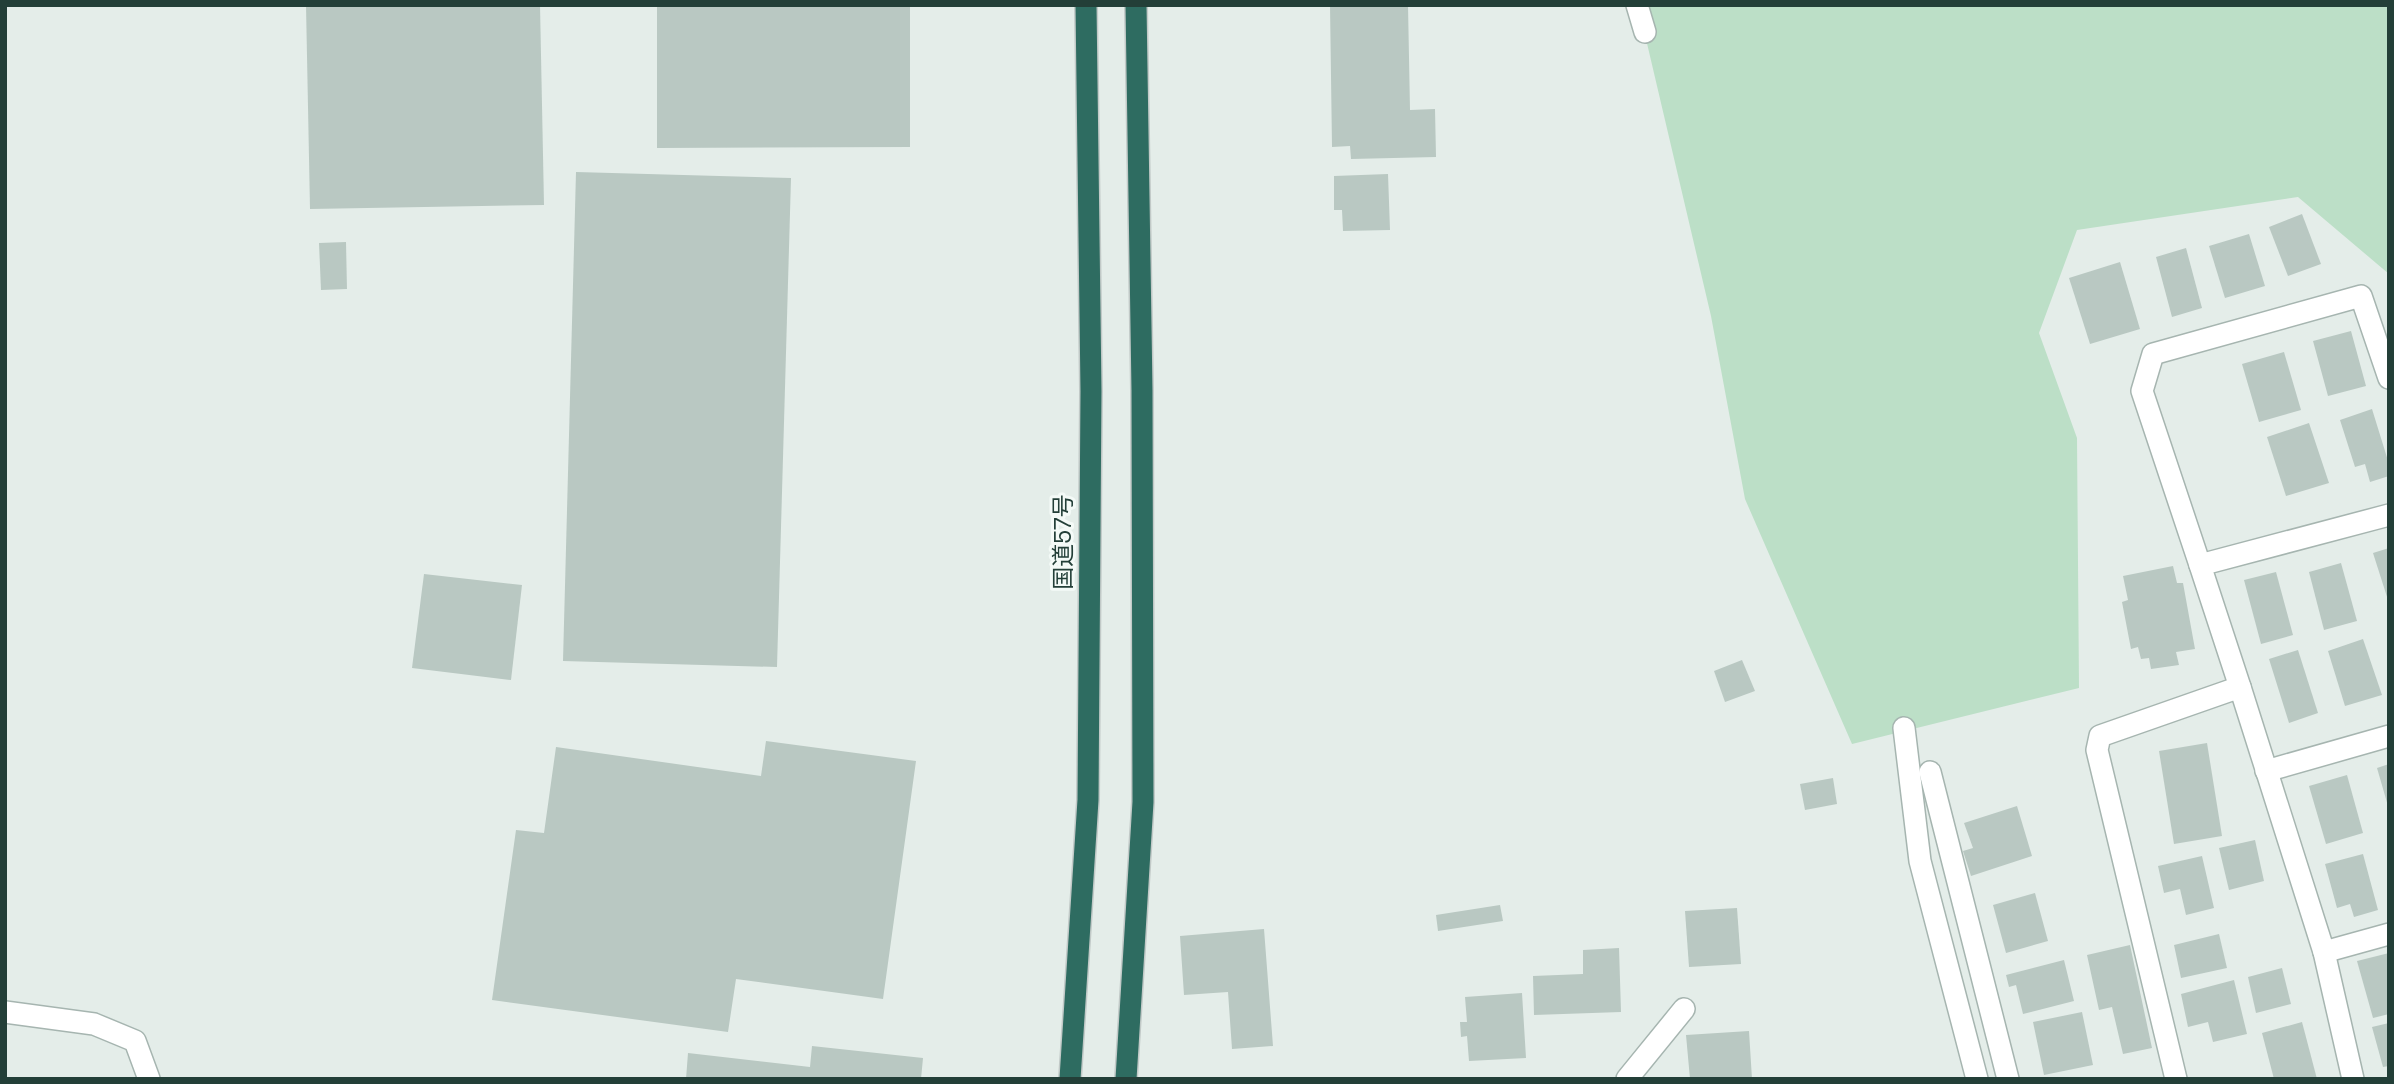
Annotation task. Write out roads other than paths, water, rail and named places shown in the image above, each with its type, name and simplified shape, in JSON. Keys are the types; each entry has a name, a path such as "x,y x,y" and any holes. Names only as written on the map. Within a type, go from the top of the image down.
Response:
{"highway":[{"name":"国道57号","path":"1070,1079 1088,800 1091,391 1086,5"},
{"path":"1126,1079 1143,802 1142,404 1136,5"}],"street":[{"path":"1637,5 1644,32"},
{"path":"2353,1079 2324,952 2142,391 2153,354 2361,296 2389,378"},
{"path":"2200,565 2389,515"},
{"path":"2176,1079 2096,750 2100,736 2240,687"},
{"path":"1904,728 1920,862 1977,1079"},
{"path":"2266,771 2389,736"},
{"path":"1930,772 2008,1079"},
{"path":"2324,952 2389,934"},
{"path":"1627,1079 1684,1009"},
{"path":"5,1012 94,1024 135,1041 149,1079"}]}
